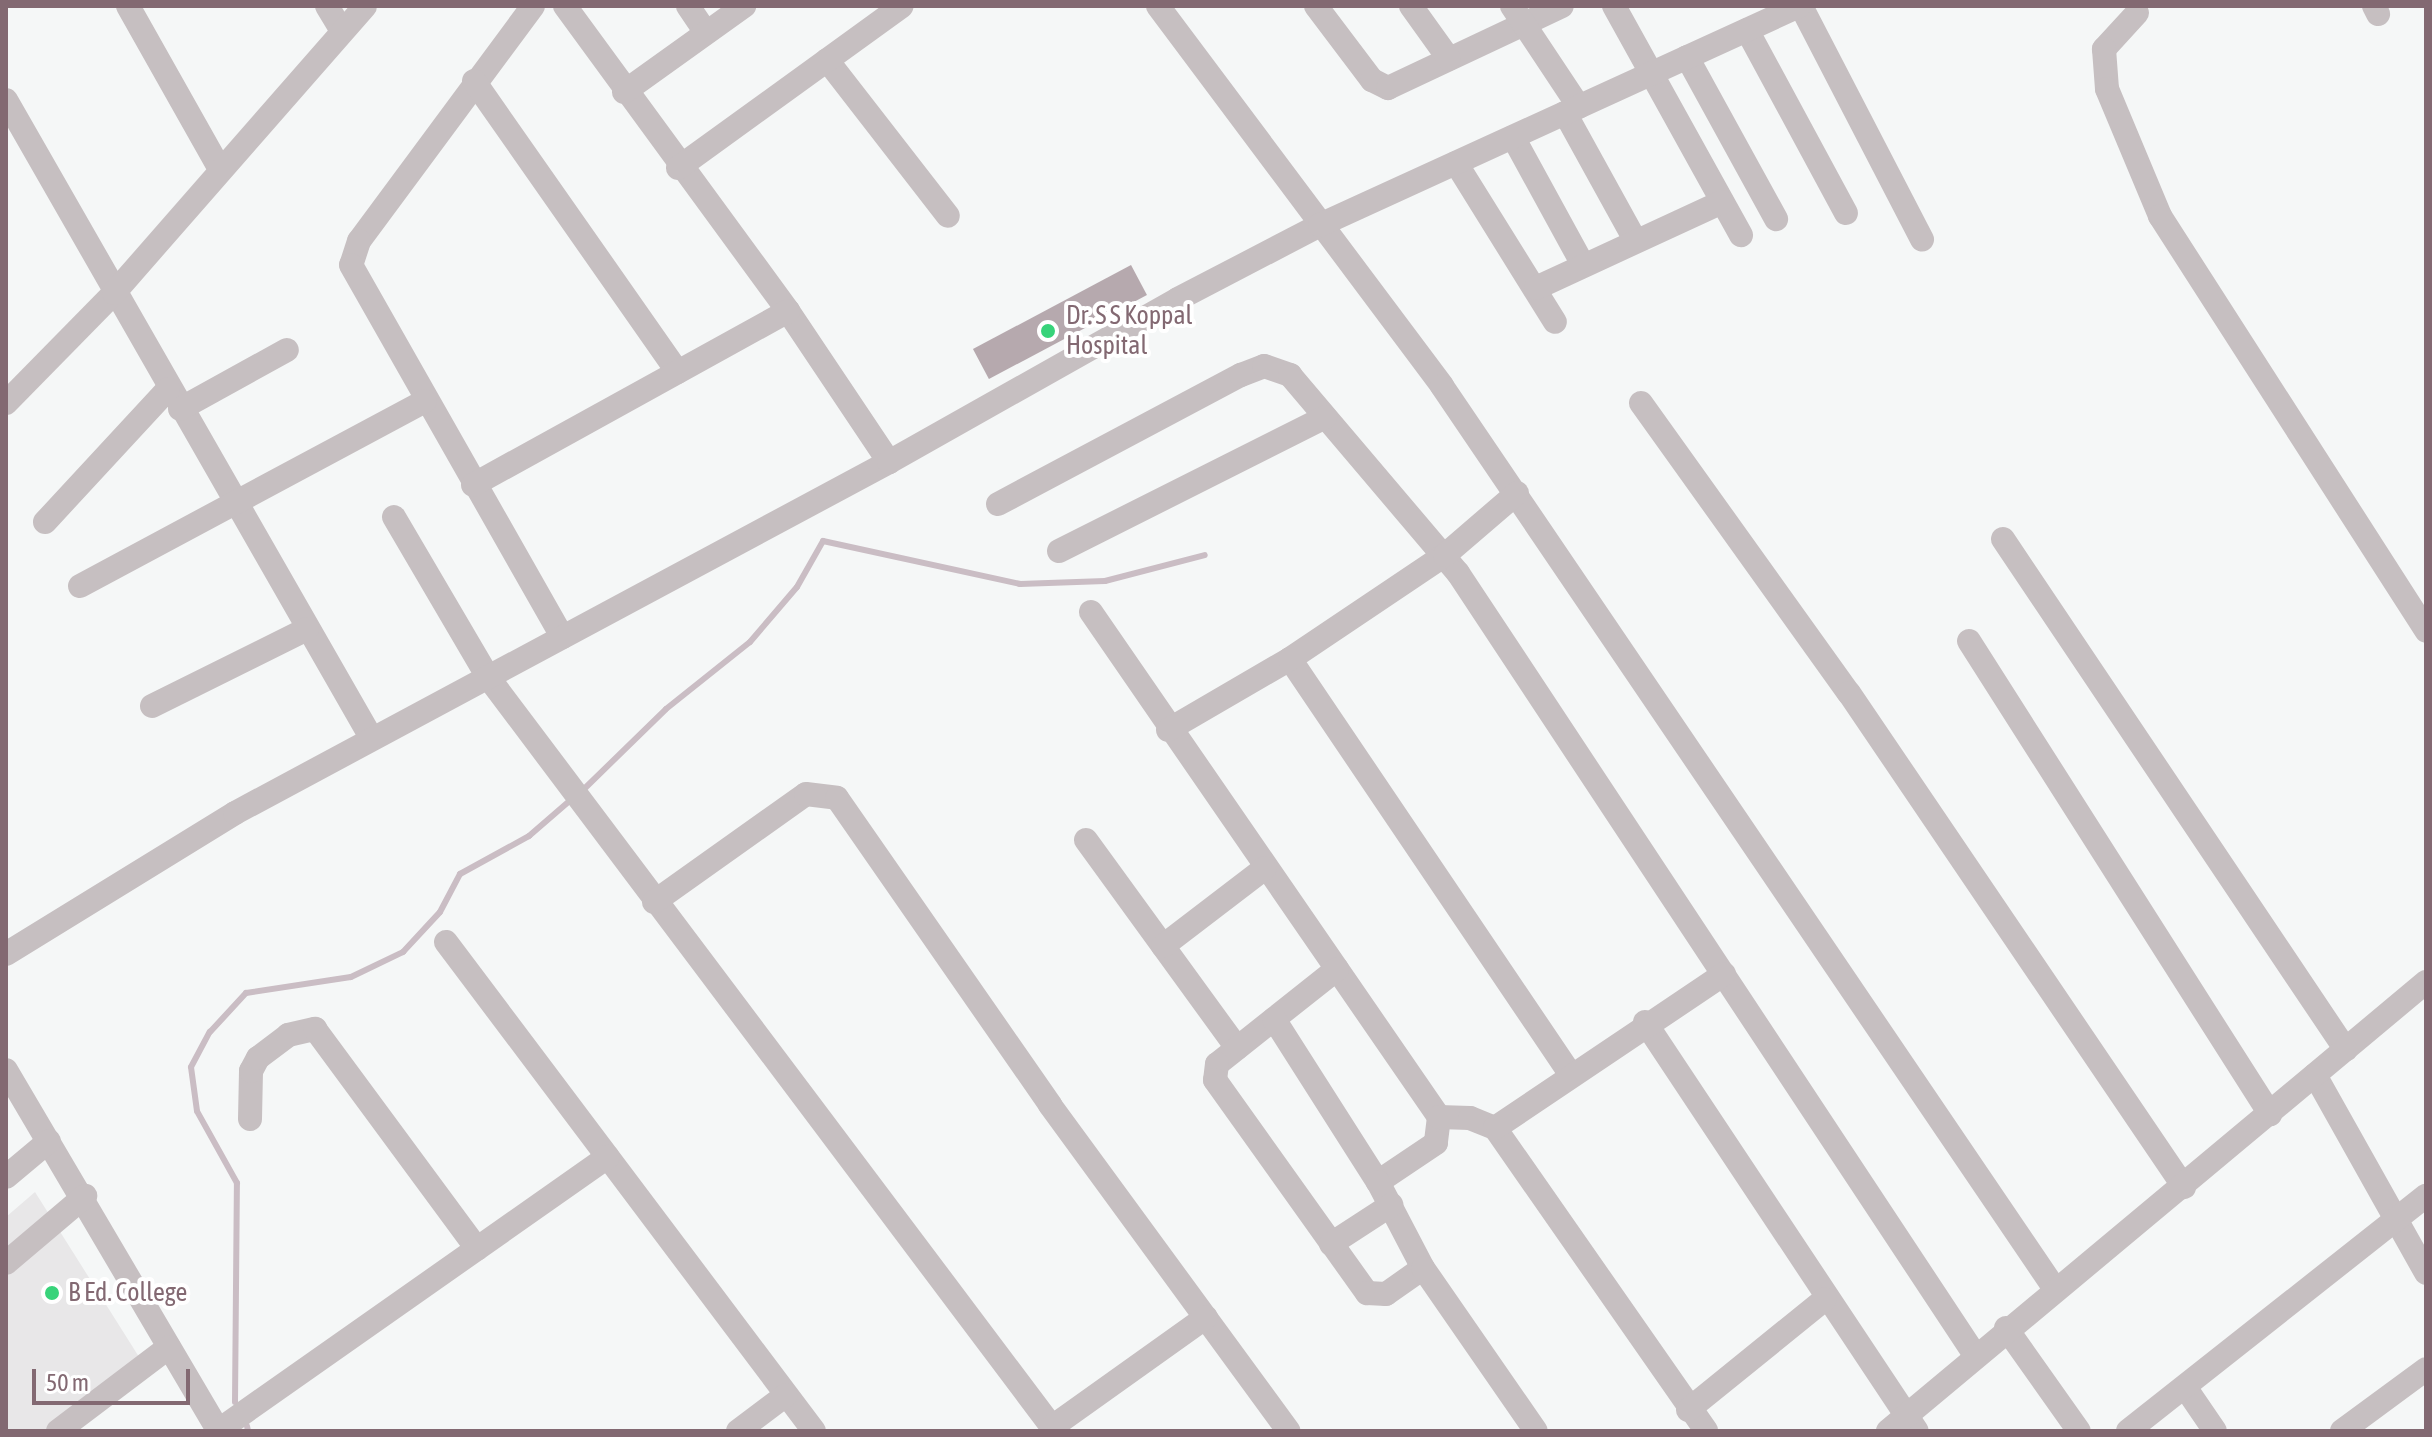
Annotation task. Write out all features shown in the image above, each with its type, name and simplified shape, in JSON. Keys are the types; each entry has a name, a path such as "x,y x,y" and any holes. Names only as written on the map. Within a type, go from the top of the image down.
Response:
{"street":[{"path":"128,6 220,169"},
{"path":"327,6 342,31"},
{"path":"6,403 114,293 365,6"},
{"path":"533,6 474,81 359,241 351,265 425,401 562,637"},
{"path":"565,6 678,168 788,311 889,462"},
{"path":"688,6 706,33"},
{"path":"624,92 744,6"},
{"path":"678,168 902,6"},
{"path":"1158,6 1517,493 2055,1289"},
{"path":"1316,6 1380,87 1449,59 1518,15 1562,6"},
{"path":"1411,6 1449,59"},
{"path":"1614,6 1741,235"},
{"path":"6,954 235,813 889,462 1320,225 1800,6 1922,239"},
{"path":"2137,13 2104,49 2107,89 2160,216 2426,631"},
{"path":"1518,15 1572,110 1635,240"},
{"path":"1747,30 1846,213"},
{"path":"1687,57 1776,219"},
{"path":"827,60 948,216"},
{"path":"474,81 678,372"},
{"path":"6,100 235,506 372,739"},
{"path":"1513,137 1583,265"},
{"path":"1456,163 1555,322"},
{"path":"1536,288 1722,202"},
{"path":"473,485 788,311"},
{"path":"45,522 174,399 287,350"},
{"path":"998,504 1264,366 1290,375 1445,555 1975,1355"},
{"path":"80,586 235,506 425,401"},
{"path":"1641,403 1849,693 2184,1187"},
{"path":"1059,551 1325,417"},
{"path":"1168,730 1290,659 1445,555 1517,493"},
{"path":"394,517 488,677 654,902 1053,1429 1206,1317"},
{"path":"2003,539 2346,1050"},
{"path":"1091,612 1168,730 1439,1117 1436,1143 1378,1182"},
{"path":"152,706 307,629"},
{"path":"1969,641 2270,1114"},
{"path":"1290,659 1571,1075"},
{"path":"654,902 806,794 837,798 1289,1431"},
{"path":"1086,840 1237,1048"},
{"path":"1163,946 1265,868"},
{"path":"446,942 814,1431"},
{"path":"1337,969 1217,1064 1215,1080 1367,1293 1376,1296 1423,1268"},
{"path":"1495,1128 1645,1022 1724,974"},
{"path":"1888,1431 1912,1423 1975,1355 2006,1328 2184,1187 2426,982"},
{"path":"1274,1019 1378,1182 1423,1268 1536,1431"},
{"path":"1645,1022 1825,1299 1912,1423"},
{"path":"250,1119 251,1071 258,1058 288,1035 315,1029 477,1249"},
{"path":"6,1070 85,1196 219,1430 608,1157"},
{"path":"2315,1075 2426,1273"},
{"path":"1439,1117 1455,1115 1495,1128 1688,1410 1706,1431"},
{"path":"6,1177 49,1141"},
{"path":"6,1263 85,1196"},
{"path":"2128,1431 2426,1196"},
{"path":"1331,1244 1391,1205"},
{"path":"1688,1410 1825,1299"},
{"path":"2006,1328 2079,1431"},
{"path":"58,1431 169,1347"},
{"path":"2342,1431 2426,1369"},
{"path":"2185,1387 2215,1431"},
{"path":"738,1431 786,1395"}],"shaded area":[{"name":"B Ed. College","path":"35,1192 146,1368 52,1431 6,1431 6,1217"}],"building":[{"path":"1131,265 1147,295 989,379 973,349"}],"waterway":[{"path":"582,791 666,709 750,642 797,587 823,541 1020,584 1105,581 1205,555"},
{"path":"235,1402 237,1183 197,1111 191,1067 210,1032 246,993 351,977 403,952 440,912 460,874 529,836 573,798"},
{"path":"247,1426 248,1431"}],"place":[{"name":"Dr. S S Koppal Hospital","path":"1048,331"},
{"name":"B Ed. College","path":"52,1293"}]}
